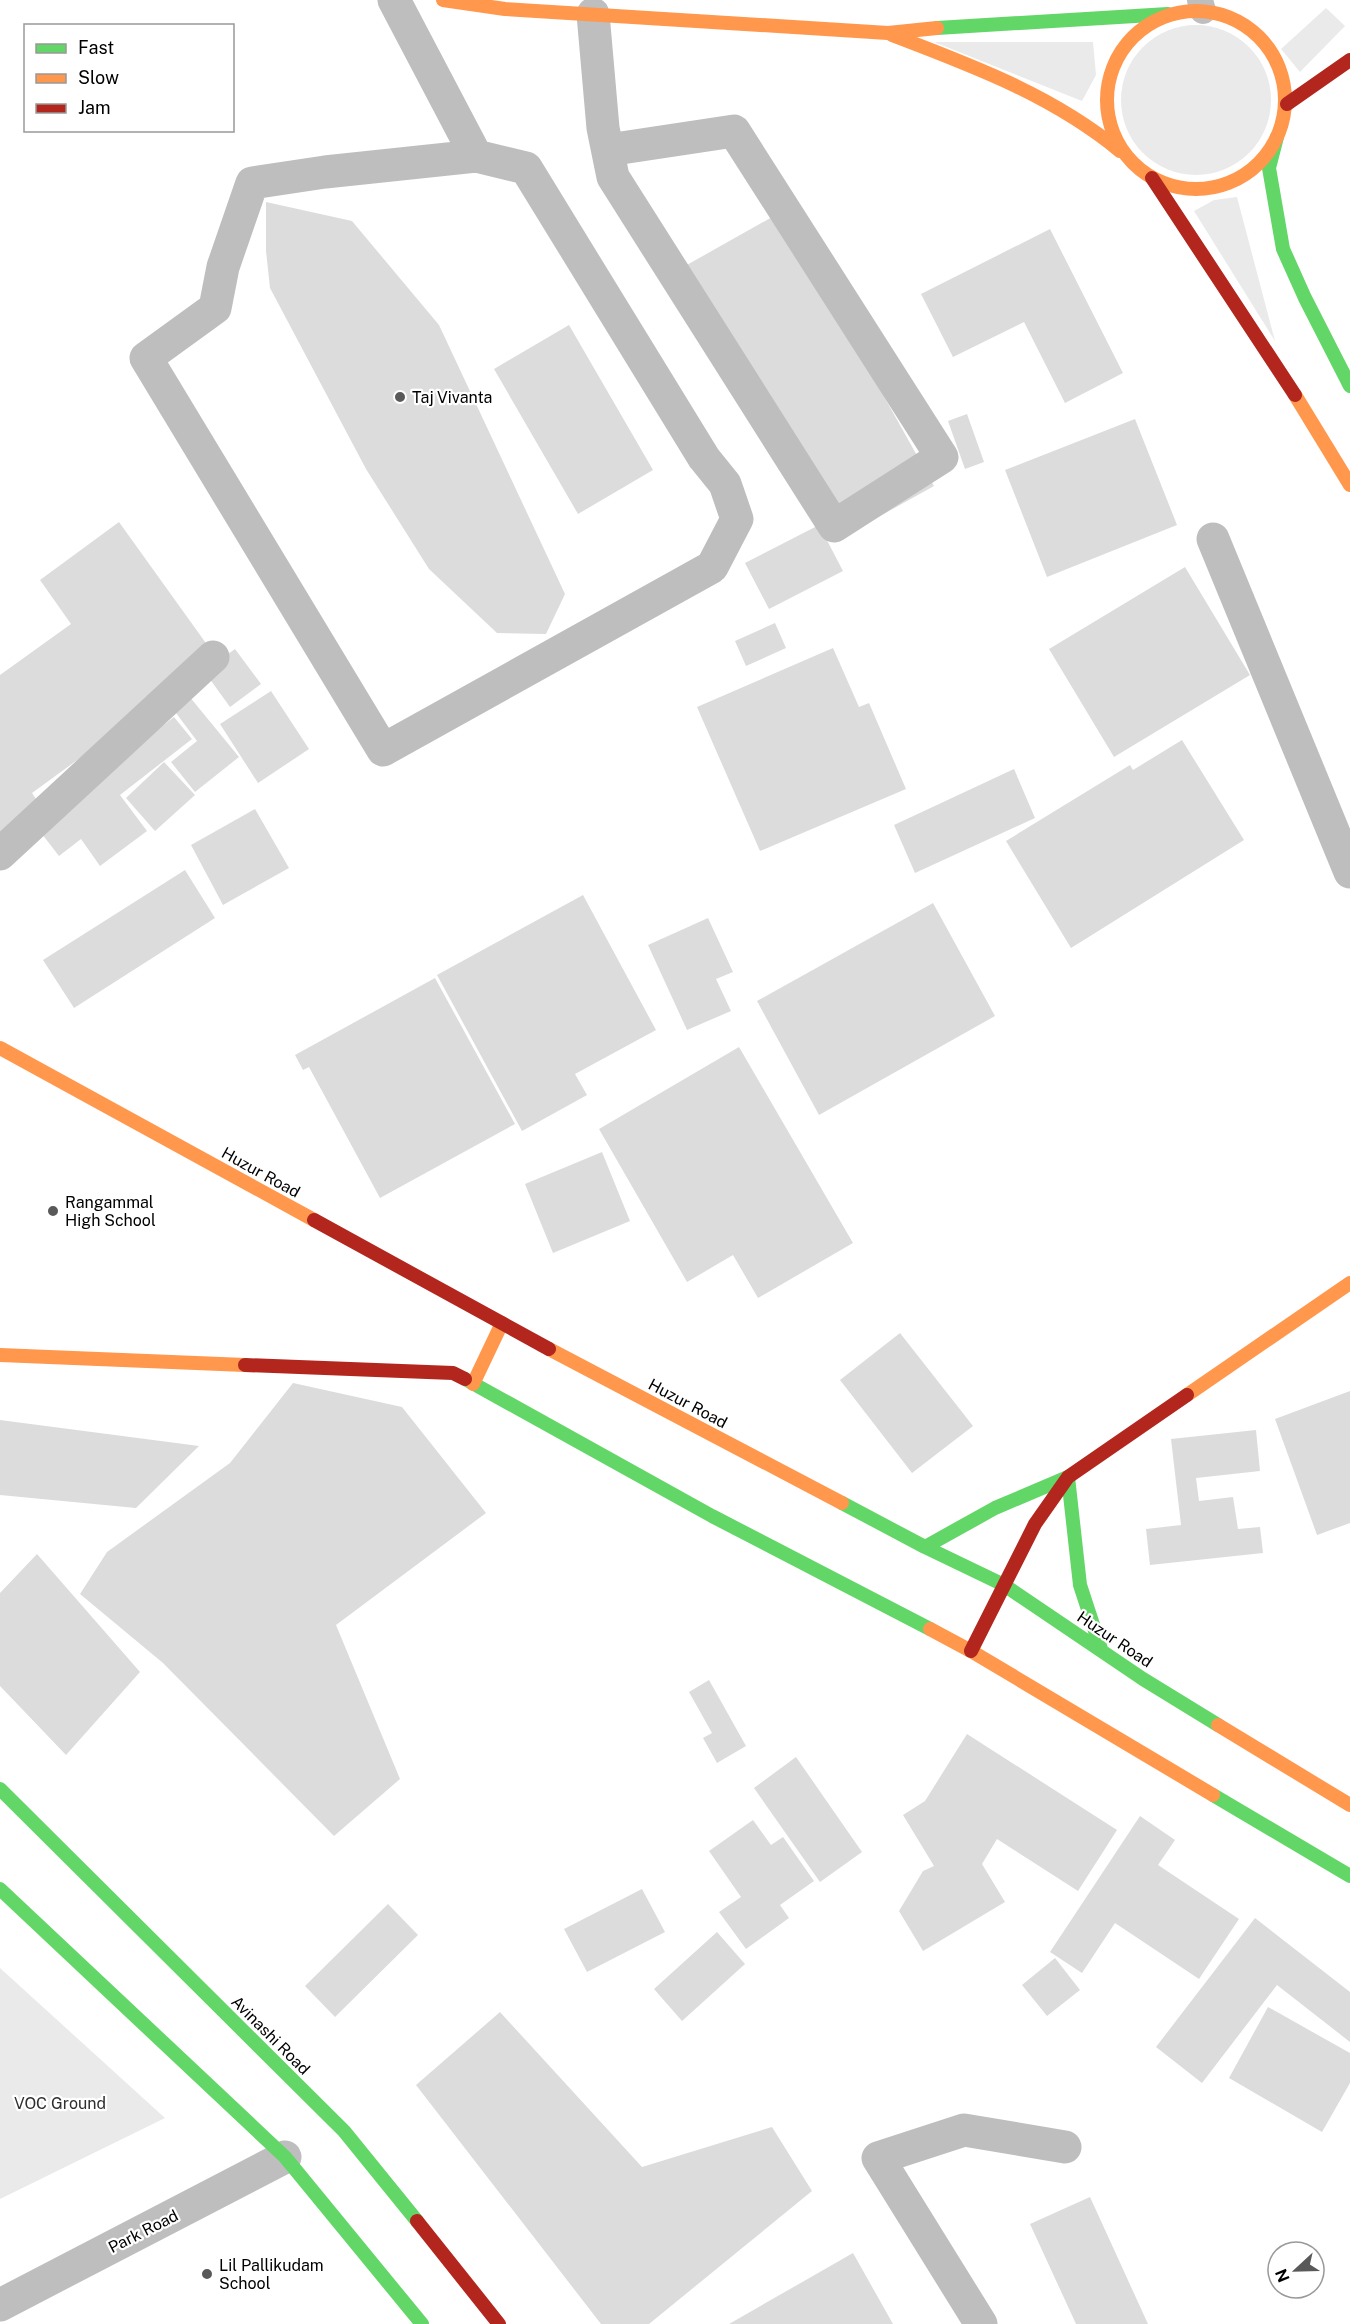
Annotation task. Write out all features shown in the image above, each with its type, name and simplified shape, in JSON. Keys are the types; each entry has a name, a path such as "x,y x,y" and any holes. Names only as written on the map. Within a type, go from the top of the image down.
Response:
{"main road":[{"path":"443,0 505,9 888,33 951,26 1168,14"},
{"path":"1129,160 1116,139 1107,114 1107,89 1113,64 1127,42 1145,25 1168,14 1201,5 1231,3"},
{"path":"1201,5 1230,17 1254,33 1272,54 1282,81 1287,104 1269,168 1283,249 1350,386"},
{"path":"888,33 995,75 1045,101 1101,134 1152,178 1177,187 1203,189 1228,183 1251,170 1267,153 1279,132"},
{"path":"1287,104 1350,60"},
{"path":"1152,178 1268,352 1350,485"},
{"name":"Huzur Road","path":"0,1048 502,1323 925,1548 1004,1585 1143,1679 1350,1805"},
{"path":"925,1548 995,1508 1068,1477 1350,1283"},
{"path":"473,1384 502,1323"},
{"path":"0,1355 453,1373 712,1516 971,1651 1350,1876"},
{"path":"971,1651 1035,1524 1068,1477"},
{"path":"1068,1477 1080,1585 1101,1649"},
{"name":"Avinashi Road","path":"0,1789 344,2131 499,2324"},
{"path":"0,1889 285,2157 414,2321"}],"street":[{"path":"394,0 476,156 526,168 704,458 725,484 736,519 712,567 383,750 146,358 215,308 223,267 252,183 325,172 476,156"},
{"path":"593,14 602,117 608,150 613,177 834,526 942,457 734,131 670,154 608,150"},
{"path":"1213,539 1350,872"},
{"path":"0,854 213,657"},
{"path":"981,2324 878,2158 964,2130 1065,2147"},
{"name":"Park Road","path":"0,2305 285,2157"}],"green space":[{"path":"1326,8 1345,26 1300,72 1281,49"},
{"path":"1196,25 1211,26 1225,31 1249,47 1265,71 1270,85 1270,115 1265,129 1249,153 1225,169 1211,174 1196,175 1181,174 1167,169 1143,153 1127,129 1122,115 1121,100 1122,85 1127,71 1143,47 1167,31 1181,26"},
{"path":"934,42 1093,42 1096,75 1082,101"},
{"path":"1237,197 1275,341 1194,211 1214,200"},
{"name":"VOC Ground","path":"0,1968 165,2118 0,2199"}],"building":[{"name":"Taj Vivanta","path":"266,202 352,221 439,325 565,594 546,634 497,633 429,569 366,469 270,288 266,251"},
{"path":"781,212 934,486 837,540 685,266"},
{"path":"1050,229 1123,373 1065,403 1024,322 953,357 921,294"},
{"path":"569,325 653,470 578,514 494,369"},
{"path":"967,414 984,462 965,469 948,421"},
{"path":"1135,419 1177,525 1047,577 1005,470"},
{"path":"119,522 213,653 128,723 32,793 40,805 0,834 0,675 71,624 40,580"},
{"path":"819,525 843,571 769,609 745,563"},
{"path":"1185,567 1250,675 1114,757 1049,649"},
{"path":"775,623 786,648 746,666 735,641"},
{"path":"833,648 859,707 869,703 906,789 760,851 697,707"},
{"path":"235,649 261,684 230,707 204,671"},
{"path":"271,691 309,749 258,783 220,724"},
{"path":"189,696 239,757 195,792 171,762 197,741 173,709"},
{"path":"174,717 192,739 120,795 147,831 100,866 81,839 59,856 35,825"},
{"path":"1182,740 1244,840 1071,948 1006,841 1130,765 1133,770"},
{"path":"164,762 195,795 155,831 126,798"},
{"path":"1014,769 1035,818 915,873 894,825"},
{"path":"255,809 289,868 223,905 191,845"},
{"path":"185,870 215,918 74,1008 43,960"},
{"path":"583,895 656,1030 575,1074 587,1095 522,1131 437,975"},
{"path":"933,903 995,1016 819,1115 757,1001"},
{"path":"708,918 733,972 716,979 731,1011 687,1030 648,945"},
{"path":"435,978 515,1124 380,1198 309,1067 303,1070 295,1055"},
{"path":"739,1047 853,1243 758,1298 733,1255 687,1282 599,1129"},
{"path":"602,1152 630,1221 553,1253 525,1184"},
{"path":"900,1333 973,1426 912,1473 840,1380"},
{"path":"293,1383 402,1407 486,1513 336,1625 400,1779 334,1836 163,1663 80,1594 107,1552 230,1463"},
{"path":"1350,1391 1350,1523 1317,1535 1275,1419"},
{"path":"0,1420 199,1446 136,1508 0,1495"},
{"path":"1256,1430 1260,1471 1196,1478 1199,1501 1233,1497 1238,1529 1260,1527 1263,1553 1150,1565 1146,1529 1181,1525 1171,1439"},
{"path":"37,1554 140,1672 66,1755 0,1686 0,1593"},
{"path":"709,1680 746,1746 717,1763 703,1738 712,1733 689,1692"},
{"path":"967,1734 1117,1830 1078,1891 997,1839 982,1864 1005,1902 923,1951 899,1911 923,1871 934,1866 903,1815 925,1801"},
{"path":"796,1757 862,1852 820,1882 754,1788"},
{"path":"1140,1816 1175,1840 1158,1865 1239,1919 1199,1979 1115,1923 1082,1973 1050,1952"},
{"path":"753,1820 771,1845 783,1837 814,1881 780,1905 789,1918 746,1949 719,1912 741,1897 709,1851"},
{"path":"642,1889 665,1932 587,1972 564,1929"},
{"path":"388,1904 418,1935 335,2017 305,1986"},
{"path":"1255,1918 1350,1992 1350,2042 1277,1985 1202,2083 1156,2047"},
{"path":"717,1932 745,1964 682,2021 654,1989"},
{"path":"1055,1958 1080,1990 1047,2016 1022,1985"},
{"path":"1268,2007 1350,2053 1350,2083 1322,2132 1229,2078"},
{"path":"500,2012 642,2167 772,2127 812,2191 649,2324 601,2324 416,2085"},
{"path":"1090,2197 1148,2324 1076,2324 1030,2224"},
{"path":"853,2253 893,2324 729,2324"}],"traffic: fast":[{"path":"937,28 1168,14"},
{"path":"1277,137 1269,168 1283,249 1350,386"},
{"path":"465,1379 712,1516 930,1629"},
{"path":"925,1547 995,1508 1068,1477 1080,1585 1101,1649"},
{"path":"842,1503 1004,1585 1143,1679 1218,1725"},
{"path":"0,1789 344,2131 417,2221"},
{"path":"1213,1795 1350,1876"},
{"path":"0,1889 285,2157 422,2324"}],"traffic: slow":[{"path":"443,0 505,9 888,33 937,28"},
{"path":"1196,11 1230,18 1259,37 1278,66 1285,100 1278,134 1259,163 1230,182 1196,189 1162,182 1133,163 1114,134 1107,100 1114,66 1133,37 1162,18 1196,11"},
{"path":"892,35 952,58 1039,98 1094,131 1120,151"},
{"path":"1295,395 1350,485"},
{"path":"0,1048 314,1220"},
{"path":"1187,1395 1350,1283"},
{"path":"473,1384 502,1323"},
{"path":"549,1349 842,1503"},
{"path":"0,1355 245,1365"},
{"path":"930,1629 1213,1795"},
{"path":"1218,1725 1350,1805"}],"traffic: jam":[{"path":"1287,104 1350,60"},
{"path":"1152,178 1295,395"},
{"path":"314,1220 549,1349"},
{"path":"245,1365 453,1373 465,1379"},
{"path":"971,1651 1035,1524 1068,1477 1187,1395"},
{"path":"417,2221 499,2324"}],"place":[{"name":"Taj Vivanta","path":"400,397"},
{"name":"Rangammal High School","path":"53,1211"},
{"name":"Lil Pallikudam School","path":"207,2274"}]}
